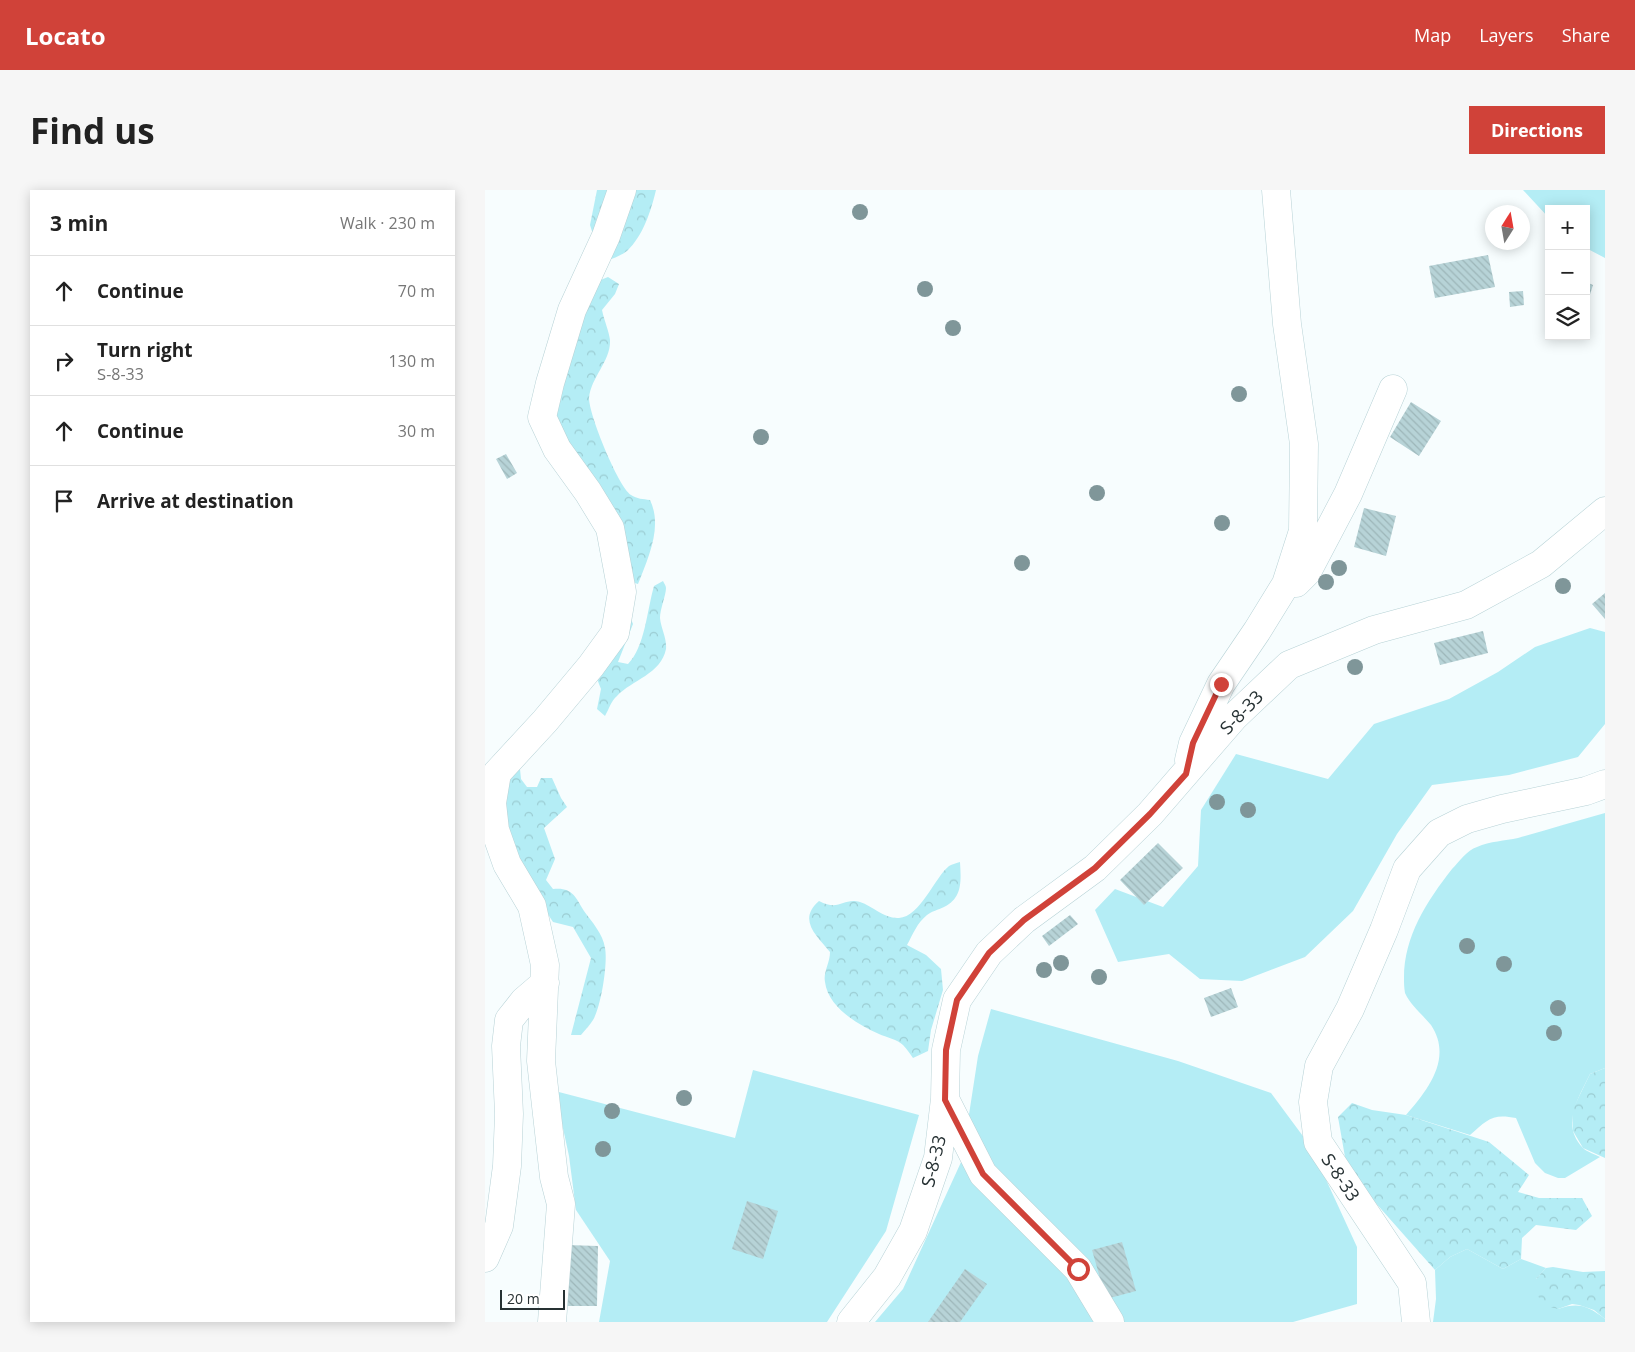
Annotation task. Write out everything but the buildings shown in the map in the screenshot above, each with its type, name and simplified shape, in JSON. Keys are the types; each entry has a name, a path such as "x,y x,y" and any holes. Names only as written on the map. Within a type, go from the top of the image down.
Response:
{"street":[{"path":"552,1322 561,1204 554,1177 541,1060 545,965 532,906 507,864 495,830 492,802 497,773 545,721 591,666 615,633 622,592 609,528 588,492 557,449 541,418 573,310 606,236 622,190"},
{"path":"1186,774 1193,743 1221,684 1286,584 1303,531 1305,494 1304,444 1287,324 1276,190"},
{"path":"1271,609 1307,572 1348,494 1393,389"},
{"name":"Տ-8-33","path":"851,1322 887,1277 913,1232 938,1158 945,1100 946,1050 957,1000 989,953 1024,920 1095,868 1150,814 1233,717 1289,665 1374,630 1467,605 1541,564 1605,511"},
{"name":"Տ-8-33","path":"1416,1322 1412,1283 1318,1142 1313,1102 1319,1066 1351,1009 1385,930 1407,869 1439,834 1467,819 1493,811 1586,791 1605,784"},
{"path":"485,1258 499,1226 506,1175 509,1114 506,1046 509,1020 524,1001 545,984"},
{"path":"945,1100 983,1174 1078,1269 1110,1322"}],"green space":[{"path":"597,190 656,190 649,215 638,238 627,251 609,260 600,256 590,225"},
{"path":"1523,190 1605,190 1605,258 1590,250 1590,205 1545,205 1545,214"},
{"path":"608,277 619,284 615,294 602,310 610,340 609,348 593,383 589,398 599,434 625,489 631,495 650,500 654,510 655,532 653,542 638,584 628,581 552,428 558,371 598,281"},
{"path":"663,581 666,588 660,618 666,649 663,658 652,671 623,690 615,698 605,716 597,709 601,689 597,679 629,614 633,624 618,662 628,664 634,657 645,628 654,586"},
{"path":"1590,628 1605,632 1605,724 1578,757 1509,775 1432,785 1397,834 1353,911 1305,957 1242,981 1200,979 1169,954 1118,962 1095,910 1115,889 1163,907 1198,866 1201,810 1236,754 1328,779 1374,724 1449,699 1498,672 1535,647"},
{"path":"520,769 521,779 527,787 537,787 541,778 552,778 567,807 544,828 555,859 546,880 553,889 565,889 575,897 597,928 604,943 606,964 599,1005 593,1020 581,1035 571,1035 591,958 573,927 553,922 536,896 502,823 509,771"},
{"path":"1605,813 1605,1068 1590,1074 1577,1101 1572,1121 1576,1139 1583,1148 1600,1157 1565,1178 1558,1178 1545,1173 1535,1163 1516,1118 1495,1117 1481,1125 1470,1135 1406,1115 1422,1095 1435,1073 1439,1061 1439,1049 1437,1037 1431,1025 1413,1006 1405,993 1405,963 1413,933 1426,906 1463,856 1487,843 1518,838"},
{"path":"960,862 961,875 958,894 955,899 927,915 915,929 907,945 926,955 941,969 943,990 931,1030 928,1051 913,1058 901,1043 853,1020 832,999 827,991 825,982 830,952 811,928 810,915 819,901 837,905 854,901 865,904 894,918 907,916 920,904 944,871 950,865"},
{"path":"991,1009 1178,1061 1271,1093 1311,1147 1357,1247 1357,1304 1293,1322 875,1322 903,1289 962,1160 978,1056"},
{"path":"1605,1068 1605,1158 1583,1148 1573,1131 1572,1111 1590,1074"},
{"path":"753,1070 919,1115 886,1231 827,1322 599,1322 610,1261 576,1210 569,1156 555,1091 735,1138"},
{"path":"1352,1103 1372,1110 1406,1115 1489,1142 1529,1175 1518,1192 1539,1198 1582,1198 1592,1216 1576,1230 1536,1225 1522,1238 1521,1259 1503,1269 1467,1249 1450,1257 1435,1270 1366,1192 1345,1157 1338,1117"},
{"path":"1467,1249 1503,1269 1521,1259 1546,1268 1536,1279 1558,1309 1583,1306 1605,1319 1605,1322 1433,1322 1436,1299 1435,1270 1450,1257"},
{"path":"1553,1267 1583,1272 1605,1271 1605,1319 1594,1310 1579,1305 1572,1304 1558,1309 1542,1305 1537,1293 1536,1279 1546,1268"}],"route":[{"path":"1078,1269 983,1174 945,1100 946,1050 957,1000 989,953 1024,920 1095,868 1150,814 1186,774 1193,743 1221,684"}]}
